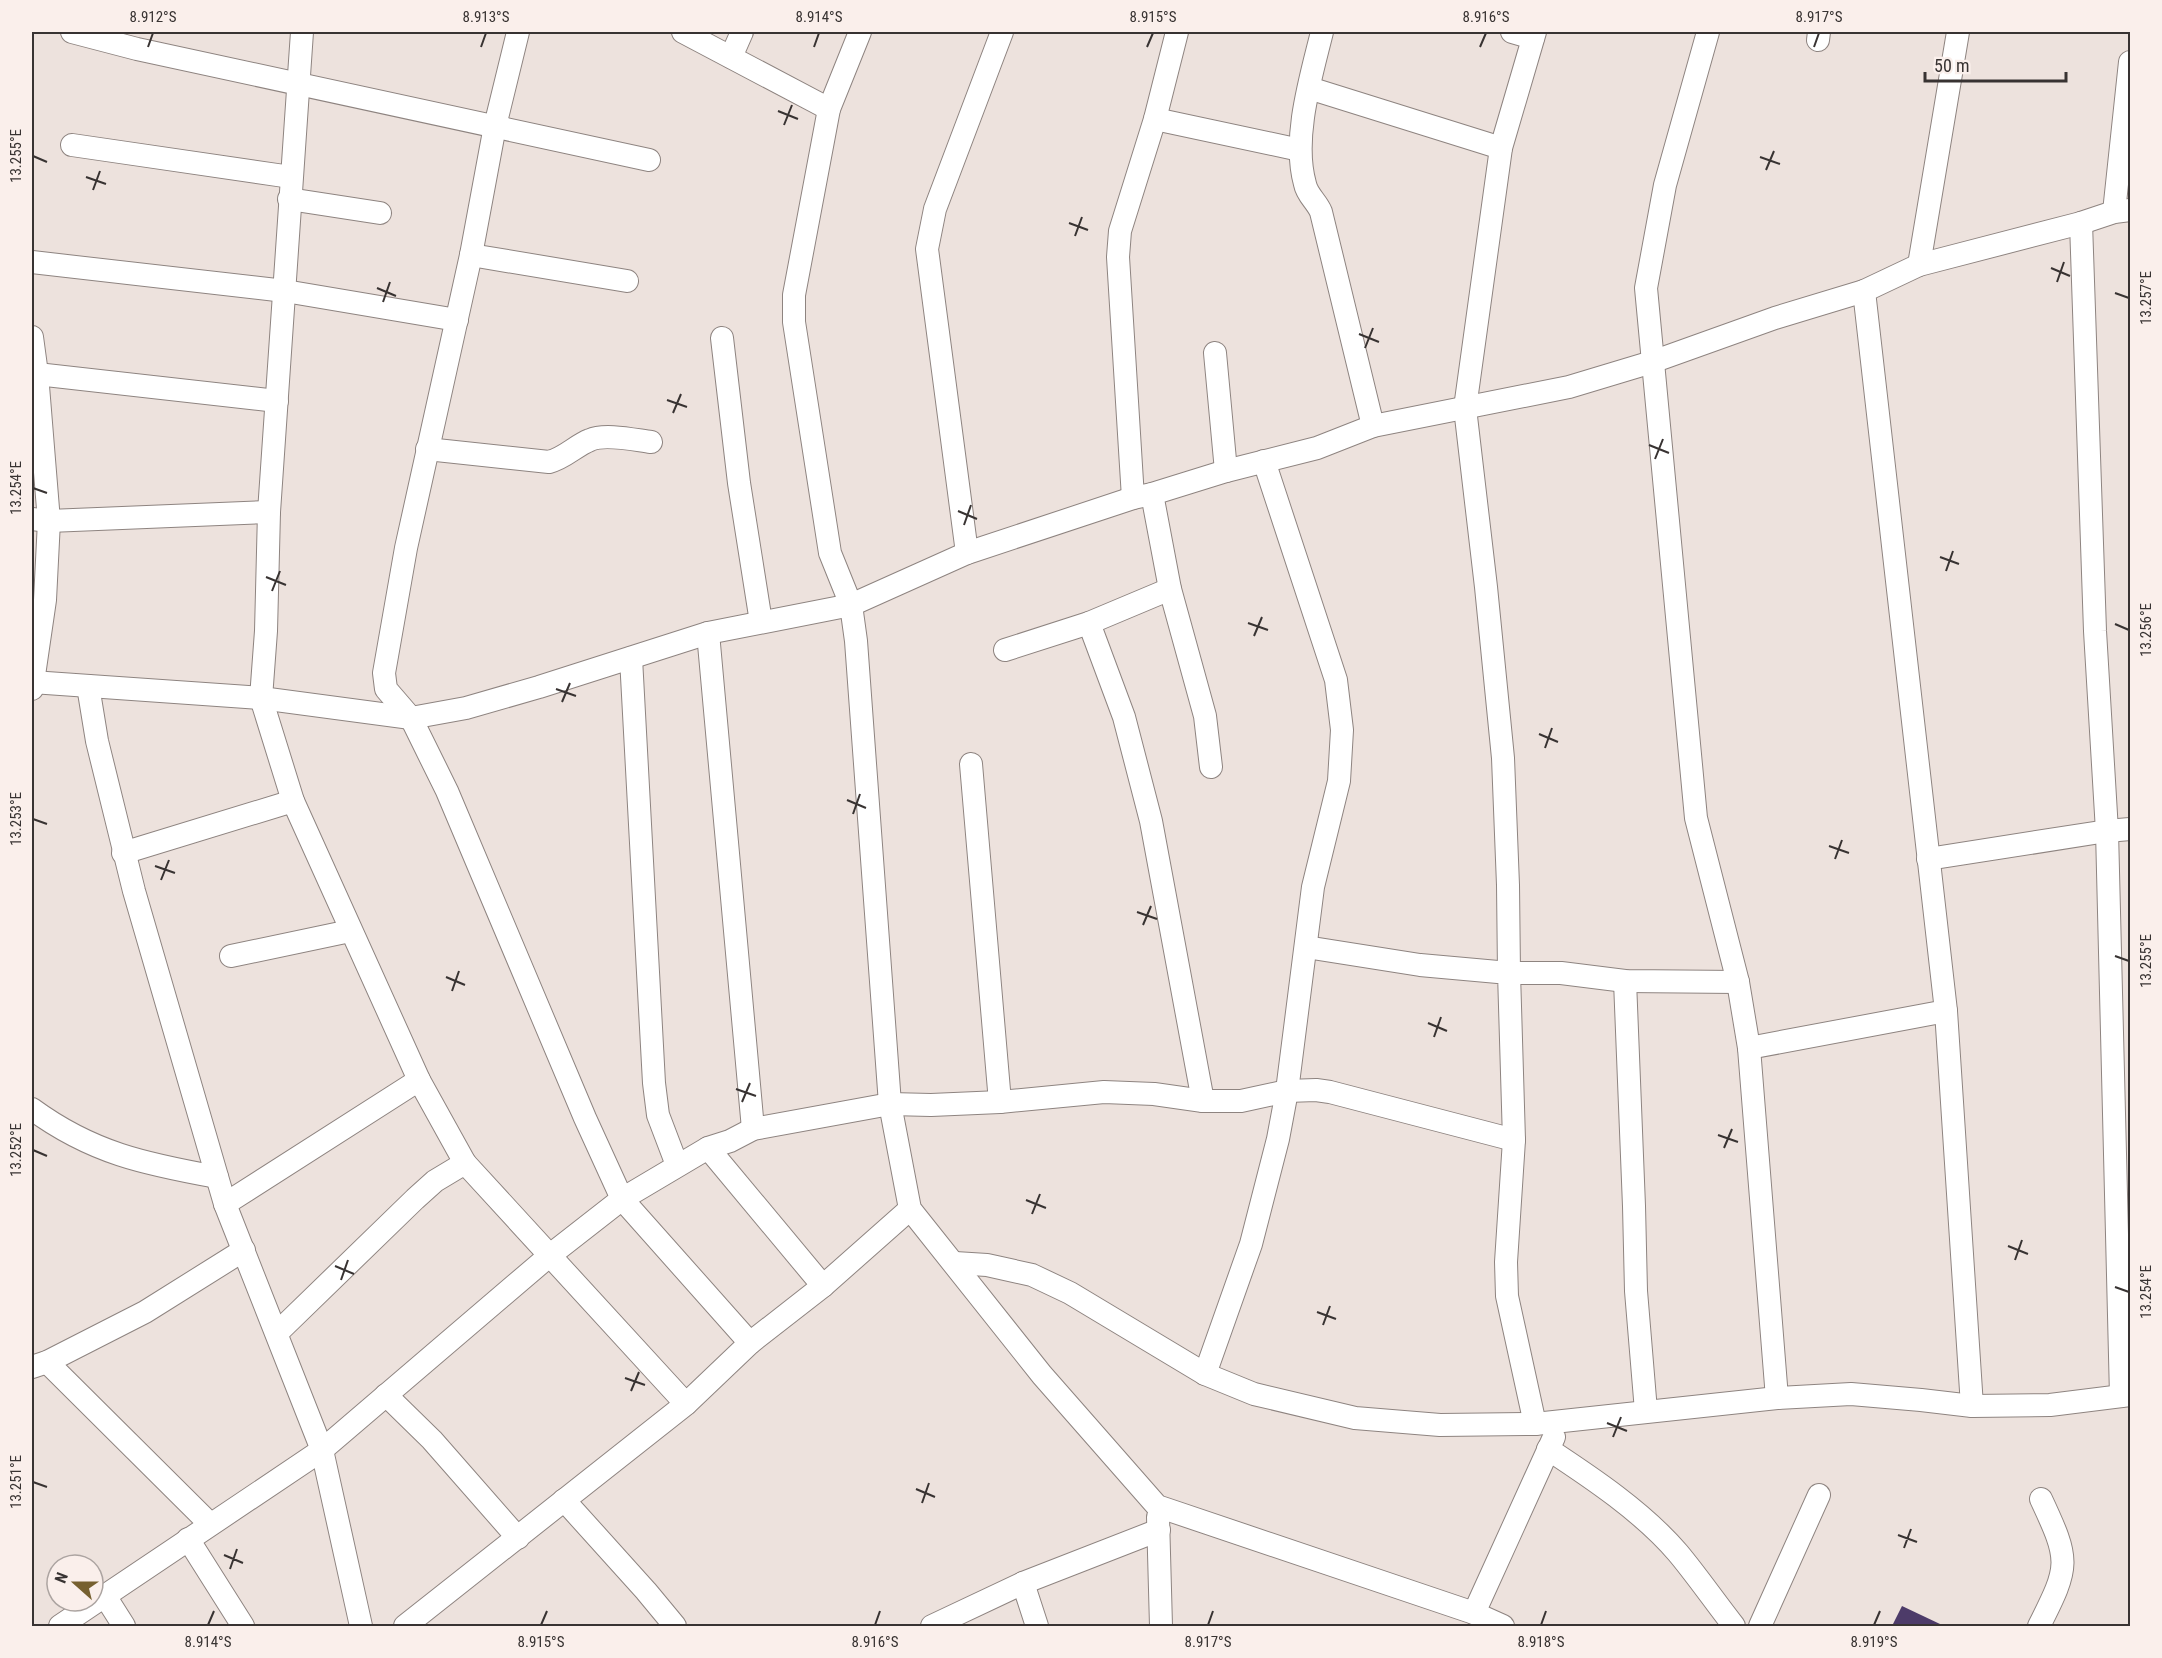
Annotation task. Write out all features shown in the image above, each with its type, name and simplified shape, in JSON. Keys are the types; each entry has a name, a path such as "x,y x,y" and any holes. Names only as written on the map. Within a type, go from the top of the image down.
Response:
{"street":[{"path":"72,32 137,49 649,160"},
{"path":"302,32 269,512 266,631 261,698 293,801 350,931 419,1080 465,1163 686,1404"},
{"path":"518,32 495,126 471,255 406,548 384,673 386,689 411,718 447,791 585,1118 622,1199 750,1343"},
{"path":"683,32 829,109"},
{"path":"731,57 742,32"},
{"path":"860,32 829,109 794,295 794,322 830,553 851,605 856,641 890,1104 910,1209 1042,1375 1157,1506 1474,1613 1503,1626"},
{"path":"967,553 927,249 935,209 1002,32"},
{"path":"1177,32 1155,119 1120,231 1118,257 1142,496 1205,716 1212,767"},
{"path":"1322,32 1309,88 1300,150 1305,185 1318,202 1322,212 1373,426"},
{"path":"1708,32 1665,185 1646,288 1696,818 1738,982 1749,1048 1777,1398"},
{"path":"1919,266 1958,32"},
{"path":"1526,34 1501,148 1465,408 1503,758 1514,1140 1506,1262 1507,1296 1535,1424"},
{"path":"32,337 37,374 40,520 45,600 32,684 261,698 411,718 466,708 708,633 851,605 967,553 1142,496 1226,471 1317,448 1373,426 1569,387 1652,362 1775,318 1864,291 1919,266 2122,211 2130,62"},
{"path":"1309,88 1501,148"},
{"path":"1155,119 1300,150"},
{"path":"72,145 290,188 380,213"},
{"path":"955,1263 987,1265 1032,1275 1070,1293 1205,1374 1254,1394 1355,1418 1440,1425 1535,1424 1777,1398 1851,1394 1972,1406 2050,1405 2126,1396 2107,831 2095,632 2080,223"},
{"path":"471,255 627,281"},
{"path":"32,262 285,291 457,320"},
{"path":"1864,291 1946,1011 1972,1406"},
{"path":"722,338 739,483 761,622"},
{"path":"1215,353 1226,471"},
{"path":"37,374 277,401"},
{"path":"427,449 549,462 559,460 590,439 601,437 651,442"},
{"path":"1205,1374 1251,1244 1278,1139 1287,1091 1313,887 1339,781 1342,730 1336,680 1264,461"},
{"path":"40,520 269,512"},
{"path":"1005,650 1089,622 1170,589"},
{"path":"1089,622 1124,717 1151,821 1203,1101"},
{"path":"708,633 753,1129"},
{"path":"630,658 654,1083 658,1115 677,1165"},
{"path":"88,686 97,741 123,853 217,1177 225,1204 322,1450 361,1626"},
{"path":"971,765 1000,1102"},
{"path":"123,853 293,801"},
{"path":"1928,859 2130,829"},
{"path":"231,956 350,931"},
{"path":"1306,946 1420,965 1509,973 1561,974 1625,981 1738,982"},
{"path":"1625,981 1636,1291 1646,1411"},
{"path":"1749,1048 1946,1011"},
{"path":"225,1204 419,1080"},
{"path":"124,1626 105,1596 322,1450 549,1256 622,1199 708,1148 730,1141 753,1129 890,1104 1000,1102 1104,1092 1154,1094 1203,1101 1241,1101 1287,1091 1316,1090 1514,1140"},
{"path":"32,1109 80,1139 125,1158 217,1177"},
{"path":"708,1148 823,1286"},
{"path":"277,1333 414,1199 465,1163"},
{"path":"405,1626 686,1404 750,1343 823,1286 910,1209"},
{"path":"210,1524 39,1365 145,1312 244,1250"},
{"path":"386,1395 432,1440 518,1538"},
{"path":"1474,1613 1561,1421"},
{"path":"1548,1449 1584,1472 1645,1521 1677,1552 1734,1626"},
{"path":"1760,1626 1819,1495"},
{"path":"2039,1626 2058,1589 2065,1563 2059,1537 2041,1498"},
{"path":"564,1500 675,1626"},
{"path":"1157,1506 1161,1626"},
{"path":"932,1626 1023,1583 1159,1530"},
{"path":"188,1539 243,1626"},
{"path":"1023,1583 1036,1626"},
{"path":"60,1626 80,1613"}],"building":[{"path":"1902,1606 1940,1624 1939,1626 1893,1624"}]}
